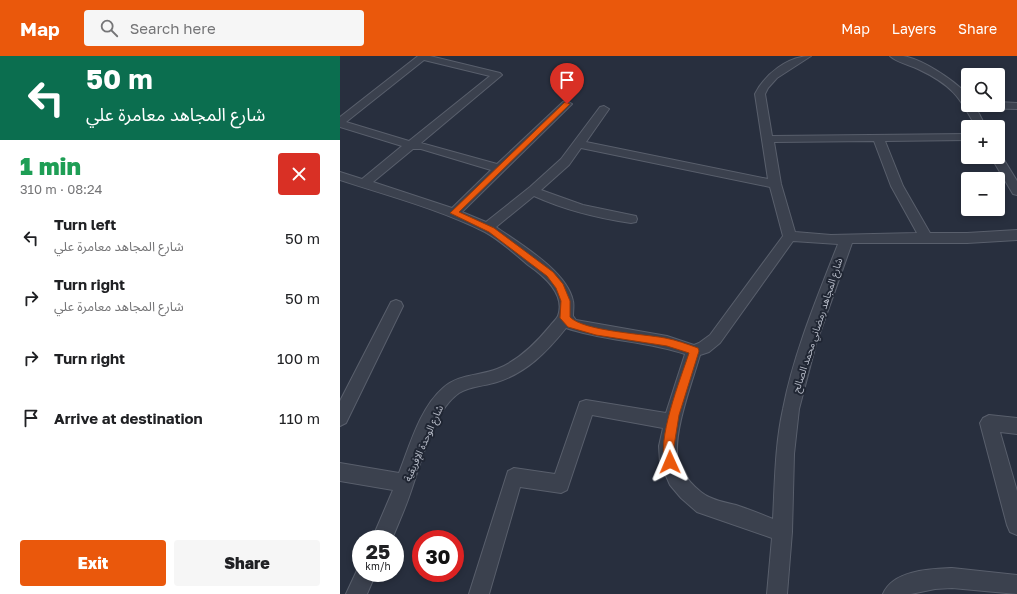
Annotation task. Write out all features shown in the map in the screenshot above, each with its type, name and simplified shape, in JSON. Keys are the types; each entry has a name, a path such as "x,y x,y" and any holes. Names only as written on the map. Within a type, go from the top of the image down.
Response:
{"street":[{"path":"790,236 775,184 760,94 763,86 776,74 806,56"},
{"path":"894,56 919,66 950,83 961,94"},
{"path":"340,123 423,57 497,75 364,184"},
{"path":"454,213 567,104"},
{"path":"1005,106 1017,106"},
{"path":"487,228 565,162 580,144 604,109"},
{"path":"340,123 411,145 422,146 500,169"},
{"path":"768,139 961,137"},
{"path":"878,138 898,186 926,238"},
{"path":"580,144 775,184"},
{"path":"1001,164 1016,188"},
{"path":"340,176 454,213 487,228 550,274 560,287 566,301 565,318 571,324 667,342 694,351 704,348 715,339 790,236"},
{"path":"532,191 565,205 607,215 631,218"},
{"path":"790,236 830,240 1017,235"},
{"name":"شارع المجاهد رمضاني محمد الصالح","path":"777,594 782,532 785,455 790,411 796,383 825,297 847,239"},
{"path":"340,418 396,306"},
{"name":"شارع الوحدة الإفريقية","path":"386,530 412,463 436,408 449,392 470,382 501,375 517,366 555,332 565,318"},
{"path":"694,351 673,422 668,446 670,462 676,479 688,492 704,505 749,519 782,532"},
{"path":"479,594 514,477 561,484 586,407 673,422"},
{"path":"1017,426 989,423 1017,525"},
{"path":"340,472 405,483"},
{"path":"893,594 907,585 930,579 972,578 1017,585"},
{"path":"356,594 362,582"}],"route":[{"path":"567,104 454,213 491,230 550,274 560,287 566,301 565,318 571,324 596,331 667,342 694,351 674,415 668,446 670,462"}]}
